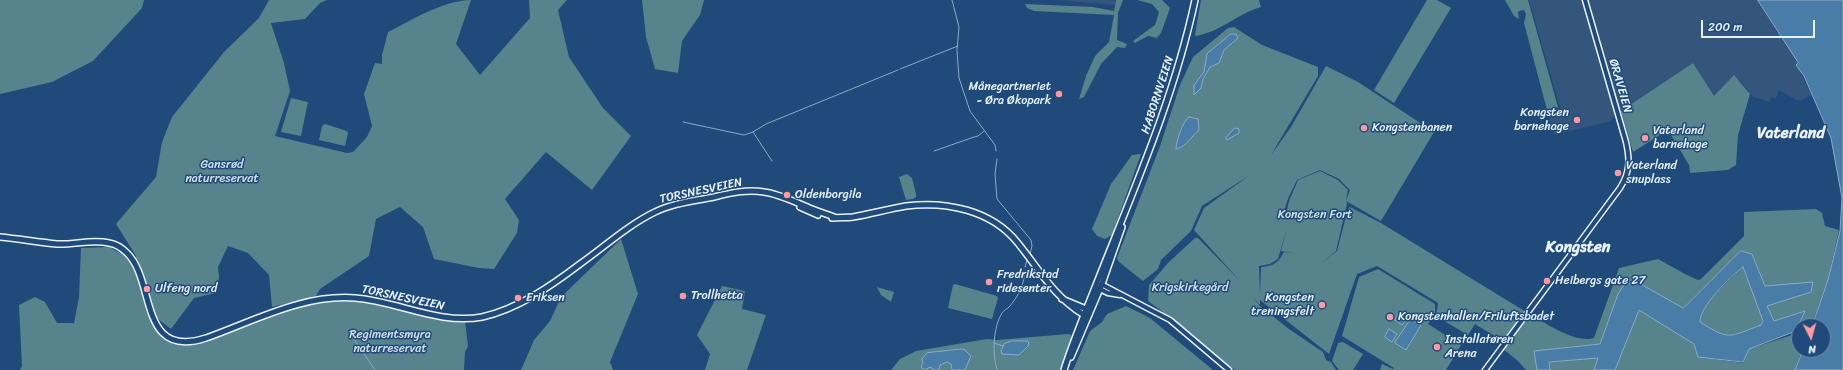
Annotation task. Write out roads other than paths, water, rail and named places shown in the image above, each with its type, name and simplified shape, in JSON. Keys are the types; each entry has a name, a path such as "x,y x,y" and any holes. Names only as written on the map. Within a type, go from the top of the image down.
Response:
{"main road":[{"name":"HABORNVEIEN","path":"1065,369 1087,312 1099,286 1168,100 1184,48 1194,0"},
{"name":"TORSNESVEIEN","path":"0,237 57,244 103,242 120,247 129,255 138,268 154,322 170,337 191,341 206,338 295,305 315,300 338,298 372,300 449,318 481,317 515,305 550,286 655,211 671,205 745,191 769,192 784,198 808,212 822,217 853,217 908,206 937,205 960,208 985,216 1007,231 1062,299 1087,312"}],"street":[{"name":"ØRAVEIEN","path":"1485,370 1626,179 1629,162 1627,147 1585,0"},
{"path":"1099,286 1153,310 1170,320 1229,370"}],"waterway":[{"path":"952,0 959,27 957,50"},
{"path":"900,69 958,46"},
{"path":"957,51 959,78 970,111 995,145 996,151"},
{"path":"683,122 744,135 753,132 766,124 898,70"},
{"path":"934,151 978,136 984,131"},
{"path":"753,132 772,161"},
{"path":"997,159 995,174 997,199 1031,240 1032,246 1030,254"},
{"path":"1025,267 1027,260"},
{"path":"997,370 994,356 995,333 1002,313 1009,307 1018,295 1022,286 1025,271"},
{"path":"350,333 375,370"},
{"path":"994,343 1003,346"}],"place":[{"name":"Månegartneriet - Øra Økopark","path":"1059,94"},
{"name":"Kongsten barnehage","path":"1577,120"},
{"name":"Kongstenbanen","path":"1364,128"},
{"name":"Vaterland barnehage","path":"1645,138"},
{"name":"Vaterland snuplass","path":"1618,173"},
{"name":"Oldenborgila","path":"787,195"},
{"name":"Heibergs gate 27","path":"1547,281"},
{"name":"Fredrikstad ridesenter","path":"989,282"},
{"name":"Ulfeng nord","path":"147,289"},
{"name":"Trollhetta","path":"683,296"},
{"name":"Eriksen","path":"518,298"},
{"name":"Kongsten treningsfelt","path":"1322,305"},
{"name":"Kongstenhallen/Friluftsbadet","path":"1390,317"},
{"name":"Installatøren Arena","path":"1437,347"}],"district":[{"name":"Vaterland","path":"1791,134"},
{"name":"Kongsten","path":"1578,248"}],"park label":[{"name":"Gansrød naturreservat","path":"222,172"},
{"name":"Kongsten Fort","path":"1315,215"},
{"name":"Krigskirkegård","path":"1190,288"},
{"name":"Regimentsmyra naturreservat","path":"390,342"}]}
